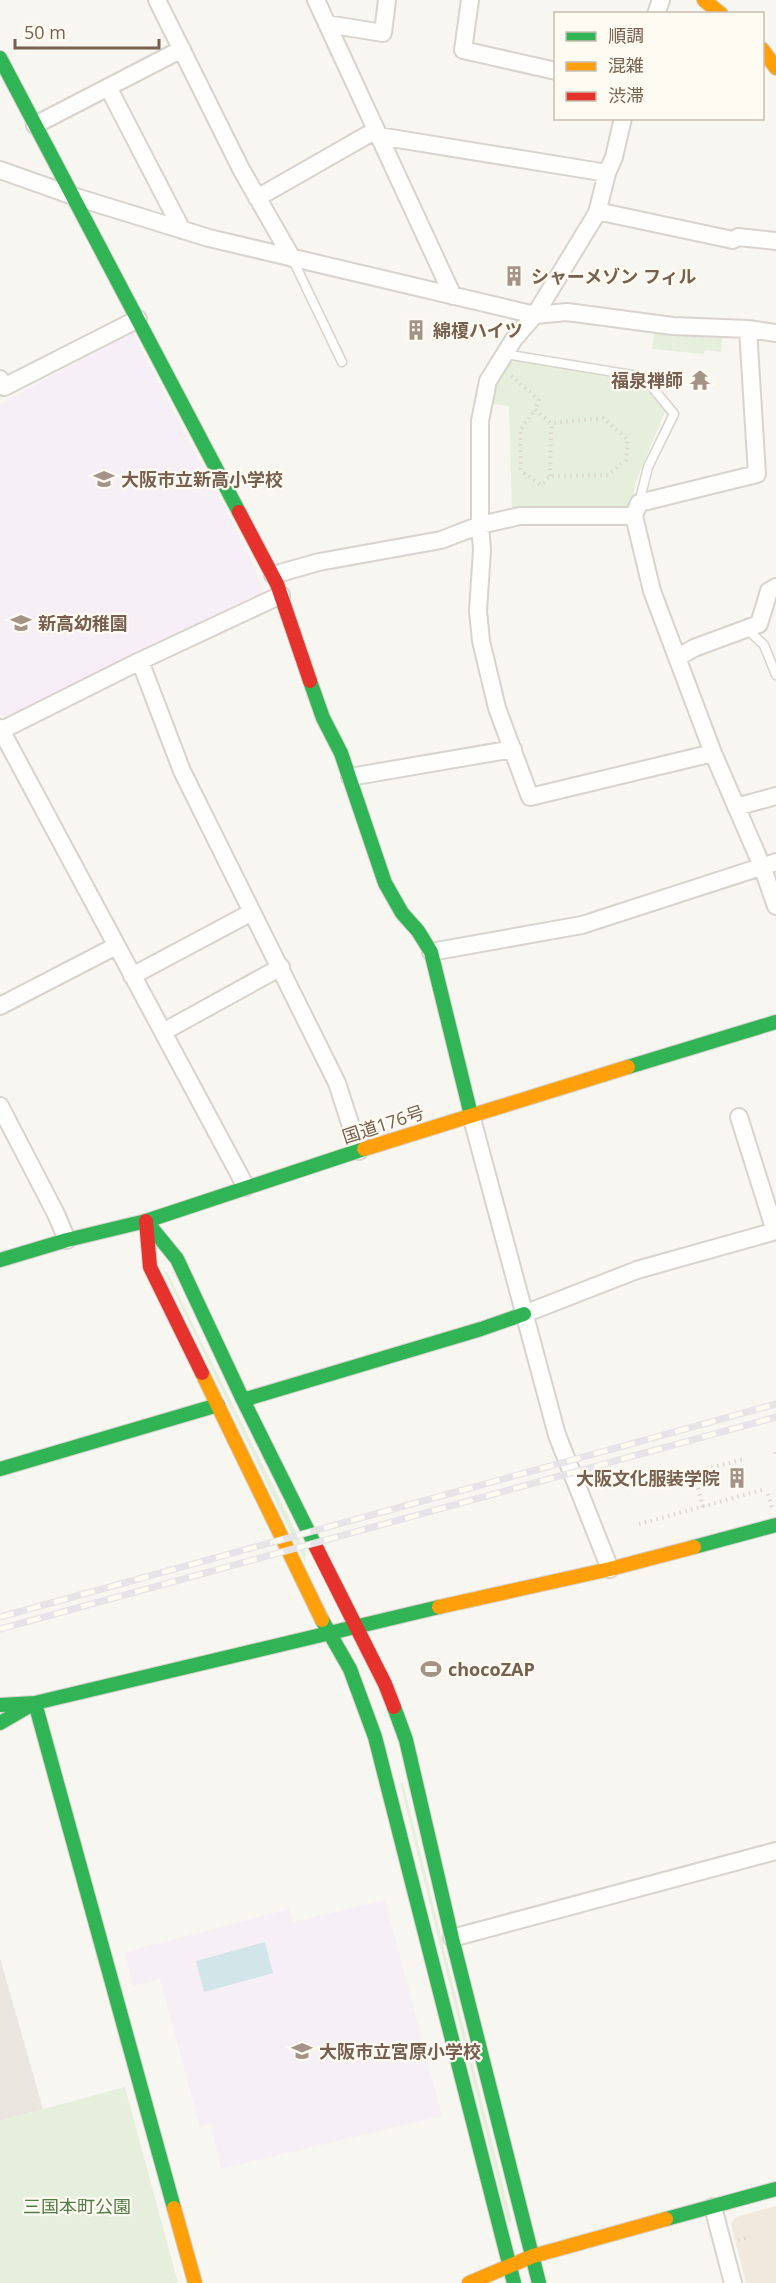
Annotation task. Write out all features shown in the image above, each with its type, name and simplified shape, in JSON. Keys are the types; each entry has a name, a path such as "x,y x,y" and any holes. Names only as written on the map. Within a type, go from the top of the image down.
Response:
{"main road":[{"path":"704,0 719,12"},
{"path":"764,52 776,68"},
{"path":"0,58 273,575 323,718 341,753 350,777 385,883 402,913 418,931 431,952 471,1115"},
{"name":"国道176号","path":"0,1260 67,1240 146,1221 471,1115 776,1022"},
{"path":"146,1221 177,1259 243,1400 385,1684 406,1740 452,1938 539,2283"},
{"path":"146,1221 150,1267 328,1632 350,1669 375,1737 514,2283"},
{"path":"243,1400 524,1314"},
{"path":"0,1469 218,1405"},
{"path":"0,1705 35,1703 355,1625 610,1569 776,1525"},
{"path":"0,1724 35,1703"},
{"path":"35,1703 195,2283"},
{"path":"469,2283 533,2256 776,2189"}],"street":[{"path":"157,0 241,169 292,258"},
{"path":"316,0 453,296"},
{"path":"327,24 383,33 387,0"},
{"path":"470,0 462,50 554,71"},
{"path":"35,125 182,49"},
{"path":"108,87 182,230"},
{"path":"623,120 597,213 535,315 514,339 488,381 480,422 482,550 478,611 481,641 497,708 530,797 713,753"},
{"path":"257,198 377,133 607,173"},
{"path":"0,170 182,230 535,315 567,312 673,326 748,329 776,333"},
{"path":"597,213 733,240 738,237 776,241"},
{"path":"0,379 4,387 138,319"},
{"path":"273,575 319,562 441,540 480,525 520,516 637,510 757,474 748,329"},
{"path":"637,510 652,591 713,753 736,807 769,864 776,906"},
{"path":"677,658 694,648 748,630 759,624 769,591 776,587"},
{"path":"246,1187 0,730 140,661 280,596"},
{"path":"140,661 182,771 337,1083 359,1151"},
{"path":"350,777 513,749"},
{"path":"736,807 776,796"},
{"path":"431,952 582,925 769,864"},
{"path":"132,976 252,912"},
{"path":"0,1006 116,946"},
{"path":"163,1032 281,967"},
{"path":"0,1106 67,1240"},
{"path":"471,1115 557,1435 610,1569"},
{"path":"524,1314 637,1270 775,1231 739,1117"},
{"path":"452,1938 776,1851"},
{"path":"713,2206 733,2283"}],"lane":[{"path":"292,258 342,362"},
{"path":"502,359 644,377 674,414 648,467 637,510"},
{"path":"748,630 764,645 775,670"}],"path":[{"path":"502,359 538,400 535,410 520,430 521,471 541,485 550,476 551,423"},
{"path":"535,410 551,423 603,418 627,440 626,460 608,475 550,476"},
{"path":"703,1507 694,1472 745,1459"},
{"path":"639,1524 762,1490"},
{"path":"768,1494 772,1508"},
{"path":"736,2234 741,2251"},
{"path":"738,2241 750,2237"}],"shaded area":[{"name":"大阪市立新高小学校","path":"132,332 248,553 262,586 259,596 14,718 0,714 0,404"},
{"name":"大阪市立宮原小学校","path":"385,1900 442,2116 221,2169 211,2124 200,2127 160,1979 132,1986 125,1952 289,1909 293,1922"},
{"path":"265,1942 273,1973 204,1992 196,1961"},
{"path":"0,1958 43,2109 0,2121"},
{"path":"776,2206 776,2283 746,2283 731,2224 736,2217"}],"green space":[{"path":"655,328 723,335 721,352 705,350 704,354 652,349"},
{"path":"508,359 642,383 666,409 636,481 631,506 625,511 512,510 509,406 486,403 493,384"},
{"path":"164,1271 167,1272 294,1528 306,1554 305,1562"},
{"path":"400,1783 403,1783 512,2222 508,2223"},
{"name":"三国本町公園","path":"125,2087 178,2283 0,2283 0,2121"}],"railway":[{"path":"0,1617 776,1404"},
{"path":"0,1629 776,1417"}],"traffic: fast":[{"path":"0,58 239,512"},
{"path":"310,681 323,718 341,753 385,883 402,913 418,931 431,952 471,1115"},
{"path":"628,1067 776,1022"},
{"path":"0,1260 67,1240 146,1221 364,1149"},
{"path":"146,1221 177,1259 243,1400 316,1547"},
{"path":"243,1400 524,1314"},
{"path":"0,1469 218,1405"},
{"path":"694,1547 776,1525"},
{"path":"0,1705 35,1703 439,1607"},
{"path":"322,1620 350,1669 375,1737 514,2283"},
{"path":"35,1703 174,2208"},
{"path":"0,1723 31,1705"},
{"path":"394,1707 406,1740 452,1938 539,2283"},
{"path":"666,2219 776,2189"}],"traffic: slow":[{"path":"704,0 719,12"},
{"path":"764,52 776,68"},
{"path":"364,1149 628,1067"},
{"path":"202,1373 322,1620"},
{"path":"439,1607 610,1569 694,1547"},
{"path":"174,2208 195,2283"},
{"path":"469,2283 533,2256 666,2219"}],"traffic: jam":[{"path":"239,512 277,584 310,681"},
{"path":"146,1221 150,1267 202,1373"},
{"path":"316,1547 385,1684 394,1707"}],"place":[{"name":"シャーメゾン フィル","path":"514,276"},
{"name":"綿榎ハイツ","path":"416,330"},
{"name":"福泉禅師","path":"700,380"},
{"name":"大阪市立新高小学校","path":"104,479"},
{"name":"新高幼稚園","path":"21,623"},
{"name":"大阪文化服装学院","path":"737,1478"},
{"name":"chocoZAP","path":"431,1669"},
{"name":"大阪市立宮原小学校","path":"302,2051"}]}
